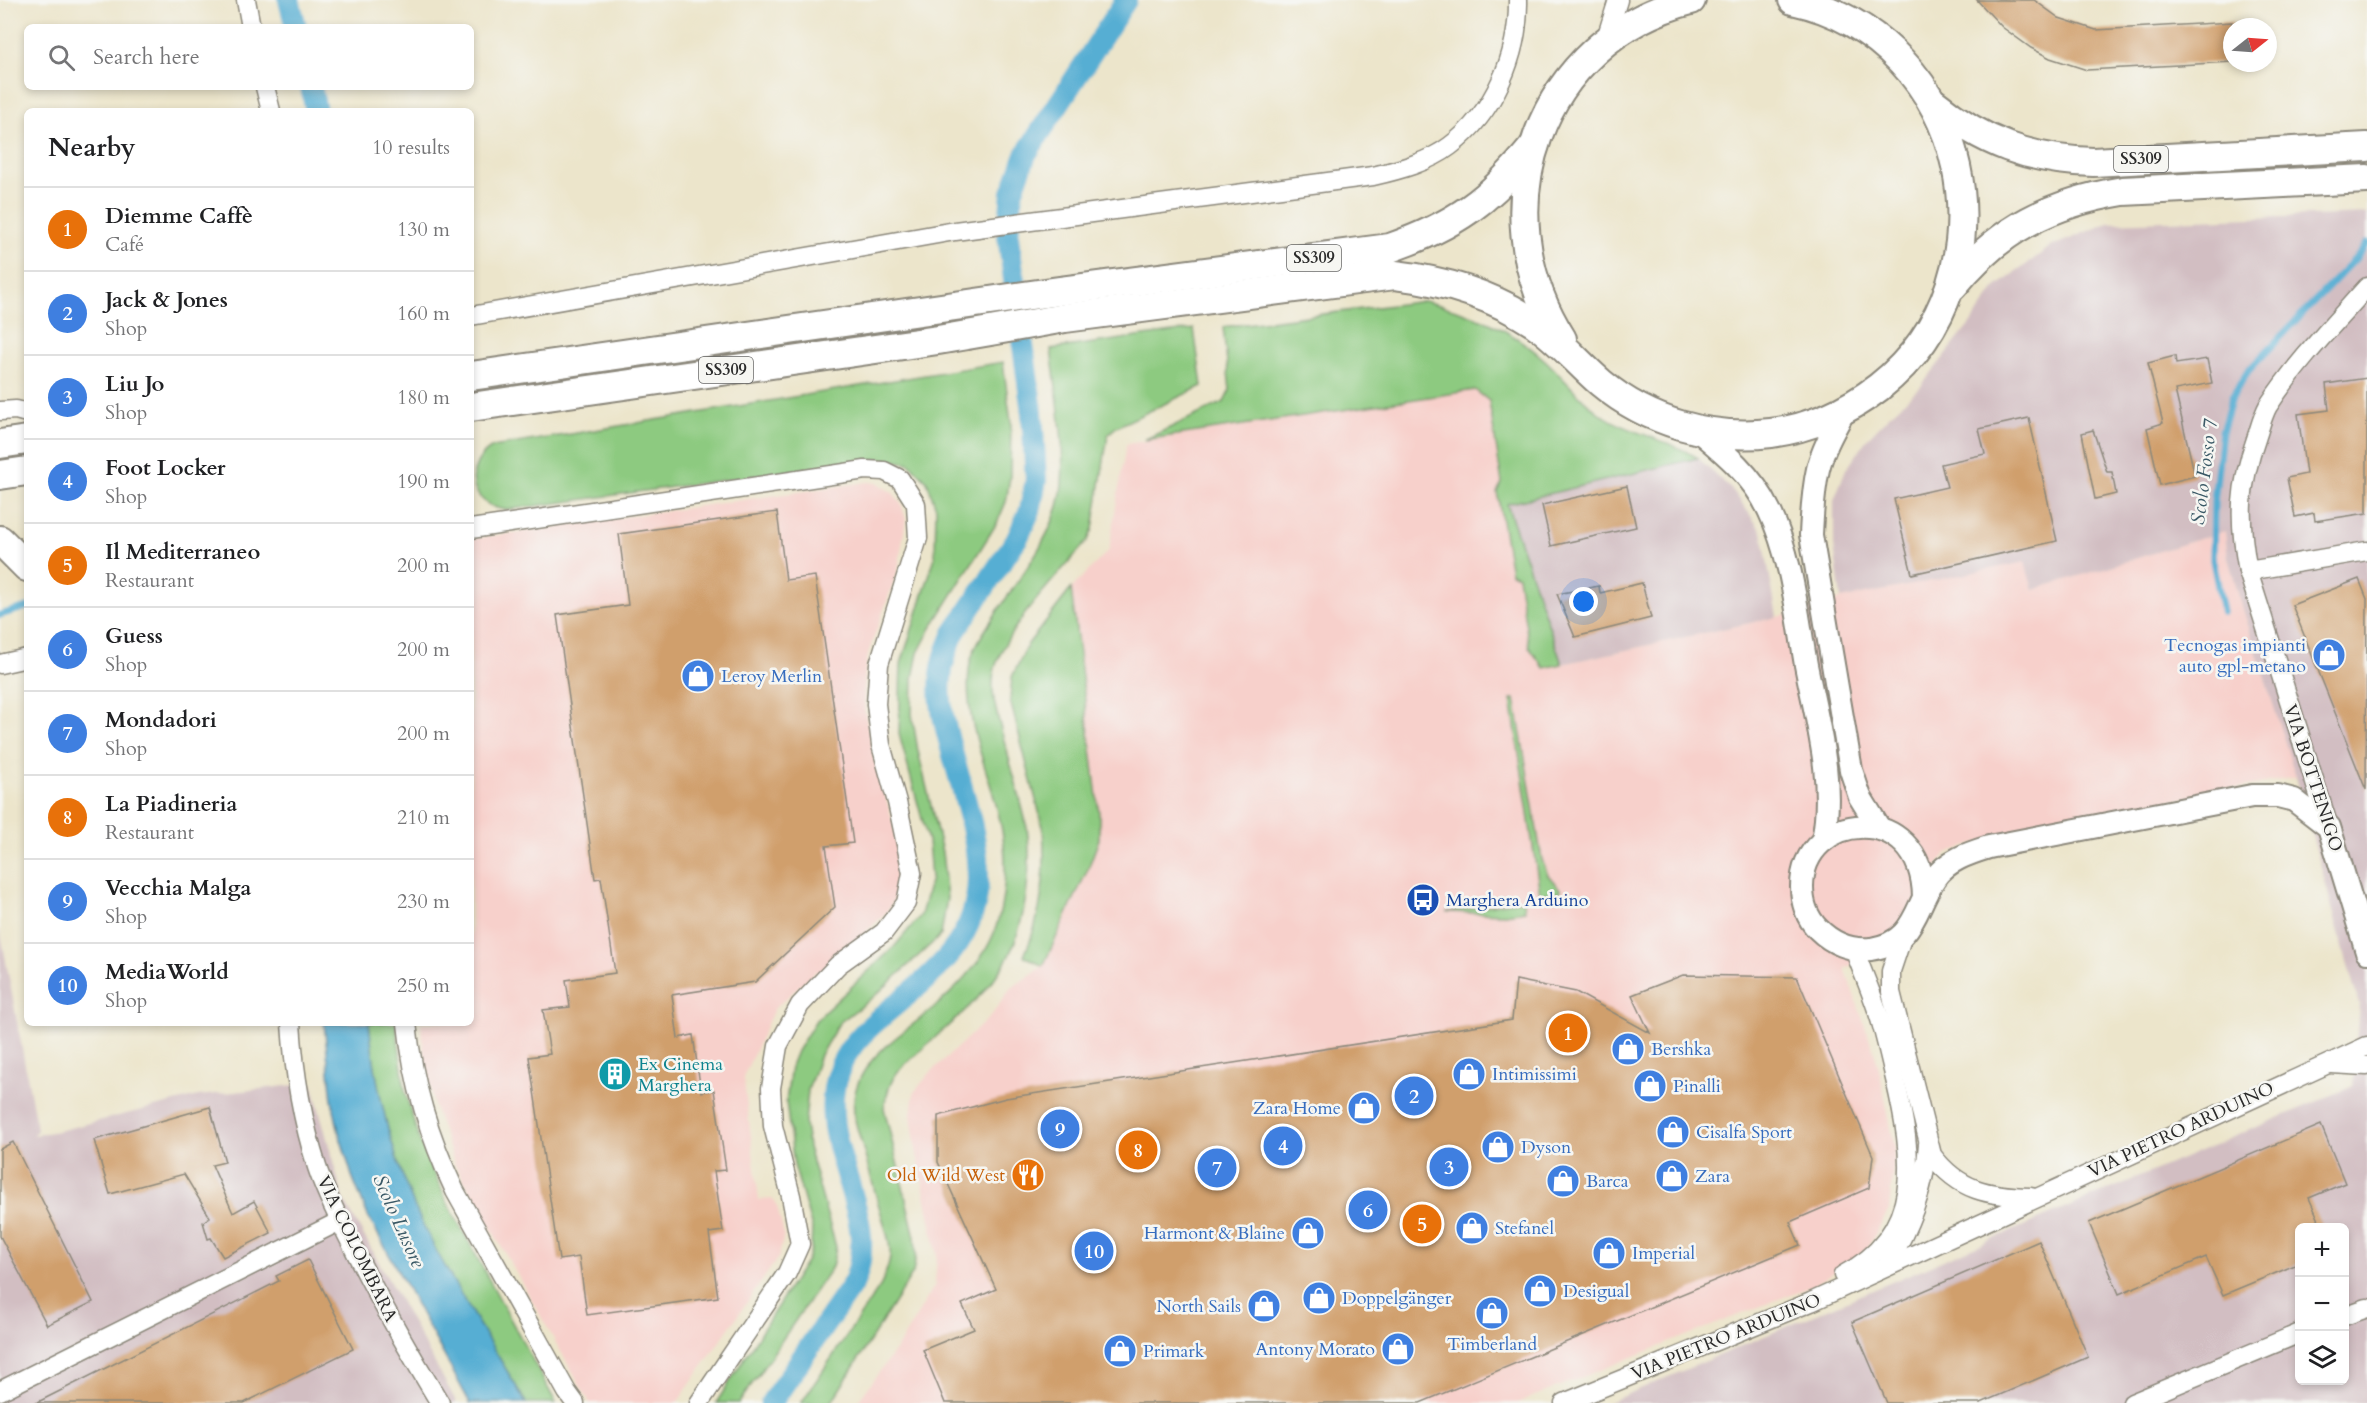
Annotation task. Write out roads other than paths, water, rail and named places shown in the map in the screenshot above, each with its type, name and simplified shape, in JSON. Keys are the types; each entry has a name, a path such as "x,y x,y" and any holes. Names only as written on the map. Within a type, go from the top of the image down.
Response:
{"main road":[{"name":"SS309","path":"1582,364 1561,338 1544,309 1532,278 1527,256 1523,211 1526,178 1534,146 1555,99 1575,72 1605,42 1640,19 1691,0"},
{"name":"SS309","path":"474,376 972,303 1062,305 1395,275 1455,285 1502,304 1536,324 1601,383 1630,403 1670,422 1696,429 1738,434 1772,433 1797,428 1845,409 1882,384 1908,359 1925,338 1939,315 1958,258 1962,225 1962,192 1956,160 1945,129 1930,99 1902,63 1875,38 1852,23 1827,11 1793,0"},
{"name":"SS309","path":"1930,99 1971,130 1994,142 2018,151 2068,161 2367,147"},
{"name":"SS309","path":"474,406 939,340 981,331 1062,305 1390,248 1424,236 1466,213 1485,199 1511,174 1534,146"},
{"name":"SS309","path":"1949,290 1989,247 2013,230 2039,215 2094,196 2123,190 2367,179"},
{"path":"0,444 24,440"},
{"path":"0,475 24,471"},
{"path":"0,540 24,564"}],"street":[{"path":"246,0 250,24"},
{"path":"474,315 963,231 1397,171 1448,147 1461,137 1492,98 1511,53 1518,0"},
{"path":"1605,42 1618,0"},
{"path":"266,90 270,108"},
{"name":"VIA BOTTENIGO","path":"2367,286 2306,355 2267,408 2249,460 2240,511 2242,541 2248,571 2367,952"},
{"path":"1845,409 1818,468 1811,535 1851,770 1860,796 1879,828"},
{"path":"0,411 24,412"},
{"path":"1696,429 1746,475 1768,508 1782,542 1827,781 1828,818 1823,840 1806,864 1802,880 1802,896 1806,912 1826,937 1854,949 1872,949 1888,944 1903,934 1917,918 1924,897 1936,876 1951,863 1989,847 2252,796 2278,796 2294,800 2329,827"},
{"path":"474,529 865,470 884,471 900,479 916,504 918,538 879,664 876,704 881,745 897,802 912,873 906,903 884,932 838,965 800,1005 778,1046 771,1088 773,1126 791,1196 800,1244 787,1273 699,1403"},
{"path":"2248,571 2367,551"},
{"path":"1823,840 1841,830 1860,826 1879,828 1894,835 1907,844 1918,861 1924,878 1924,897"},
{"name":"VIA PIETRO ARDUINO","path":"1903,934 1891,971 1891,992 1932,1155 1941,1166 1977,1192 2000,1197 2036,1198"},
{"path":"1811,1302 1831,1281 1860,1266 1881,1249 1898,1222 1908,1185 1908,1141 1904,1118 1882,1025 1854,949"},
{"name":"VIA COLOMBARA","path":"286,1026 292,1049"},
{"name":"VIA COLOMBARA","path":"291,1026 296,1079 318,1168 340,1221 397,1330 440,1403"},
{"path":"407,1026 418,1095 429,1133 441,1162 571,1399"},
{"name":"VIA PIETRO ARDUINO","path":"1564,1403 1811,1302 2367,1046"},
{"name":"VIA PIETRO ARDUINO","path":"2327,1063 2367,1066"},
{"name":"VIA PIETRO ARDUINO","path":"1886,1267 1903,1239 1917,1205 1926,1171 1928,1142"},
{"path":"0,1391 340,1221"},
{"path":"2132,1403 2295,1336"}],"water":[{"path":"324,1026 369,1026 376,1076 388,1129 414,1205 449,1273 526,1403 470,1403 368,1216 352,1176 332,1100"}],"waterway":[{"name":"Scolo Lusore","path":"289,0 295,24"},
{"path":"771,1403 854,1282 861,1255 860,1228 833,1121 833,1093 841,1065 861,1035 921,984 950,954 962,938 971,919 978,877 975,844 944,719 940,685 944,660 954,633 1018,537 1030,510 1036,480 1032,412 1008,235 1012,193 1026,154 1126,0"},
{"name":"Scolo Lusore","path":"312,90 315,108"},
{"name":"Scolo Fosso 7","path":"2223,612 2213,560 2214,501 2222,432 2232,397 2248,371 2356,258 2367,243"},
{"path":"0,615 24,608"}],"place":[{"name":"Tecnogas impianti auto gpl-metano","path":"2329,655"},
{"name":"Leroy Merlin","path":"698,676"},
{"name":"Marghera Arduino","path":"1423,900"},
{"name":"Diemme Caffè","path":"1568,1033"},
{"name":"Bershka","path":"1628,1049"},
{"name":"Ex Cinema Marghera","path":"615,1074"},
{"name":"Intimissimi","path":"1469,1074"},
{"name":"Pinalli","path":"1650,1086"},
{"name":"Jack & Jones","path":"1414,1096"},
{"name":"Zara Home","path":"1364,1108"},
{"name":"Vecchia Malga","path":"1060,1129"},
{"name":"Cisalfa Sport","path":"1673,1132"},
{"name":"Foot Locker","path":"1283,1146"},
{"name":"Dyson","path":"1498,1147"},
{"name":"La Piadineria","path":"1138,1150"},
{"name":"Liu Jo","path":"1449,1167"},
{"name":"Mondadori","path":"1217,1168"},
{"name":"Old Wild West","path":"1028,1175"},
{"name":"Zara","path":"1672,1176"},
{"name":"Barca","path":"1563,1181"},
{"name":"Guess","path":"1368,1210"},
{"name":"Il Mediterraneo","path":"1422,1224"},
{"name":"Stefanel","path":"1472,1228"},
{"name":"Harmont & Blaine","path":"1308,1233"},
{"name":"MediaWorld","path":"1094,1251"},
{"name":"Imperial","path":"1609,1253"},
{"name":"Desigual","path":"1540,1291"},
{"name":"Doppelgänger","path":"1319,1298"},
{"name":"North Sails","path":"1264,1306"},
{"name":"Timberland","path":"1492,1313"},
{"name":"Antony Morato","path":"1398,1349"},
{"name":"Primark","path":"1120,1351"}]}
